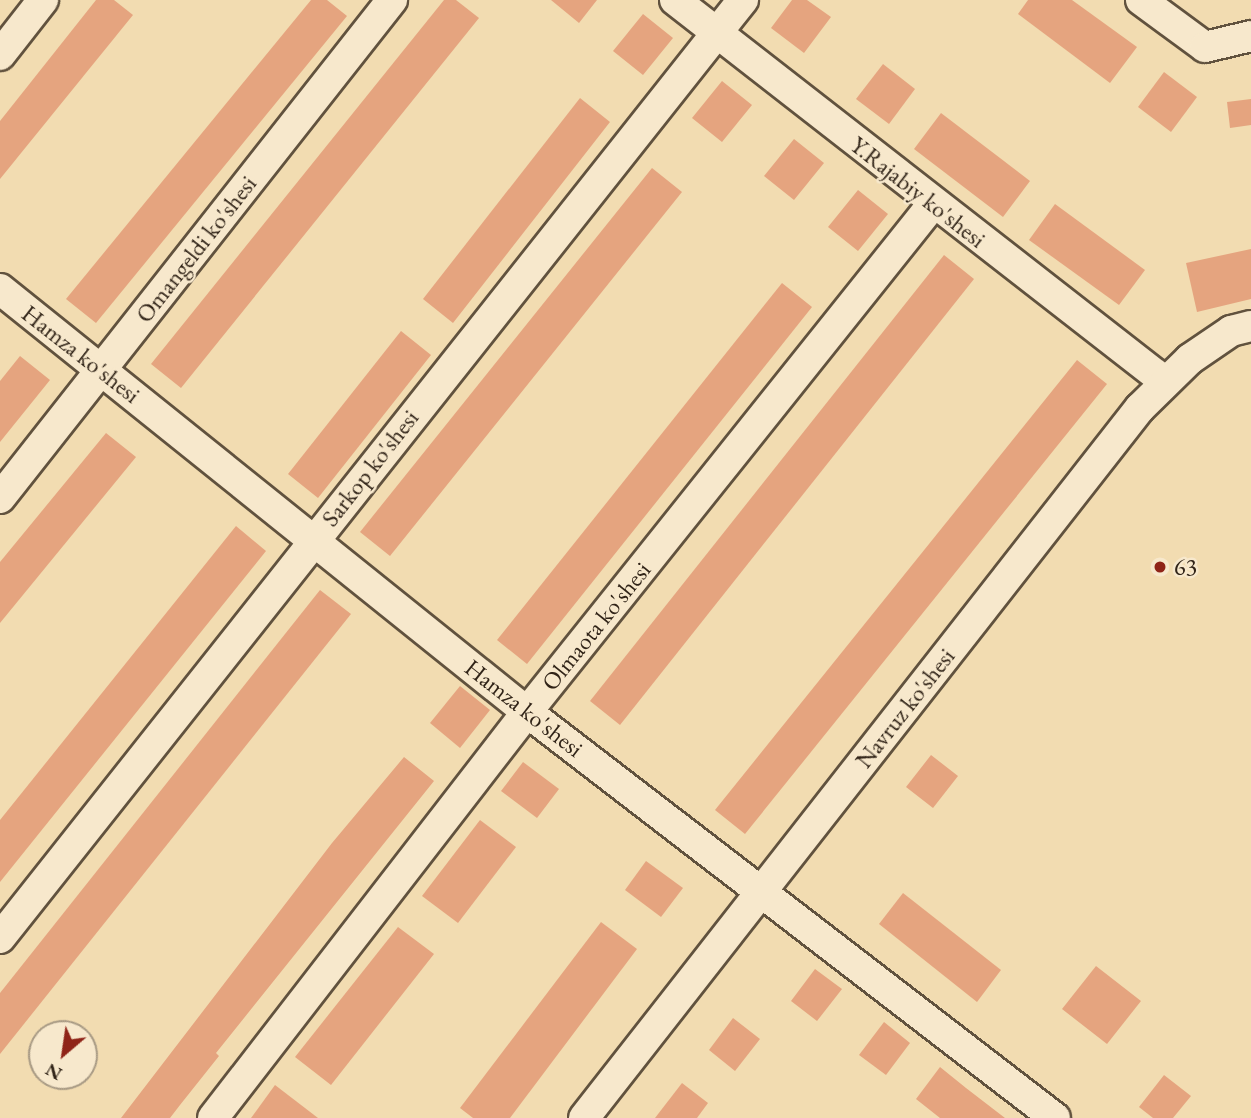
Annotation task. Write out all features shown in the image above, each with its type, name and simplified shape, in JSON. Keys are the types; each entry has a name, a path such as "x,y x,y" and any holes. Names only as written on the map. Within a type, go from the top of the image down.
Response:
{"street":[{"path":"0,55 43,0"},
{"name":"Omangeldi ko'shesi","path":"0,498 392,0"},
{"name":"Y.Rajabiy ko'shesi","path":"675,0 932,205 1164,381"},
{"name":"Sarkop ko'shesi","path":"0,938 743,0"},
{"path":"1142,0 1205,47 1251,36"},
{"name":"Olmaota ko'shesi","path":"213,1118 527,712 932,205"},
{"name":"Hamza ko'shesi","path":"0,289 527,712 760,894 1055,1118"},
{"name":"Navruz ko'shesi","path":"589,1116 760,894 1164,381 1231,331 1251,326"}],"building":[{"path":"96,0 114,0 133,15 0,179 0,121"},
{"path":"311,0 327,0 347,16 96,323 66,299"},
{"path":"444,0 456,0 479,18 181,388 151,364"},
{"path":"551,0 597,0 579,23"},
{"path":"792,0 807,0 831,17 804,53 771,28"},
{"path":"1028,0 1072,0 1137,47 1110,83 1018,14"},
{"path":"643,14 673,38 643,75 613,51"},
{"path":"883,64 915,89 889,124 856,99"},
{"path":"1164,72 1197,97 1171,132 1138,107"},
{"path":"722,81 752,105 722,142 692,118"},
{"path":"580,98 610,122 453,323 423,299"},
{"path":"1251,99 1251,125 1230,128 1227,102"},
{"path":"941,113 1030,181 1003,217 914,149"},
{"path":"794,139 824,163 794,200 764,176"},
{"path":"652,168 682,192 390,556 360,532"},
{"path":"858,190 888,214 858,251 828,227"},
{"path":"1055,204 1145,270 1119,305 1029,240"},
{"path":"1251,249 1251,299 1197,312 1186,263"},
{"path":"944,255 974,279 620,725 590,701"},
{"path":"782,283 812,307 527,664 497,640"},
{"path":"401,331 431,355 318,498 288,474"},
{"path":"20,356 50,380 0,442 0,381"},
{"path":"1077,360 1107,384 745,834 715,810"},
{"path":"106,433 136,457 0,623 0,562"},
{"path":"236,526 266,551 0,882 0,820"},
{"path":"320,590 351,614 0,1054 0,993"},
{"path":"460,686 490,710 460,748 430,723"},
{"path":"931,755 958,776 933,808 906,787"},
{"path":"404,757 434,781 216,1053 219,1056 170,1118 121,1118 332,843"},
{"path":"523,762 559,789 537,818 501,791"},
{"path":"480,820 516,847 458,923 422,896"},
{"path":"646,861 683,888 661,917 625,890"},
{"path":"903,893 1001,970 977,1002 879,924"},
{"path":"601,922 637,949 510,1118 473,1118 460,1108"},
{"path":"398,927 434,954 331,1085 295,1057"},
{"path":"1096,966 1141,1001 1107,1044 1062,1009"},
{"path":"815,969 842,989 817,1021 791,1001"},
{"path":"733,1018 760,1039 735,1071 709,1050"},
{"path":"884,1022 910,1043 886,1075 859,1055"},
{"path":"940,1067 1005,1118 940,1118 916,1099"},
{"path":"1164,1075 1191,1096 1173,1118 1153,1118 1139,1107"},
{"path":"682,1083 708,1103 697,1118 655,1118"},
{"path":"275,1085 318,1118 251,1118"}],"place":[{"name":"63","path":"1160,567"}]}
